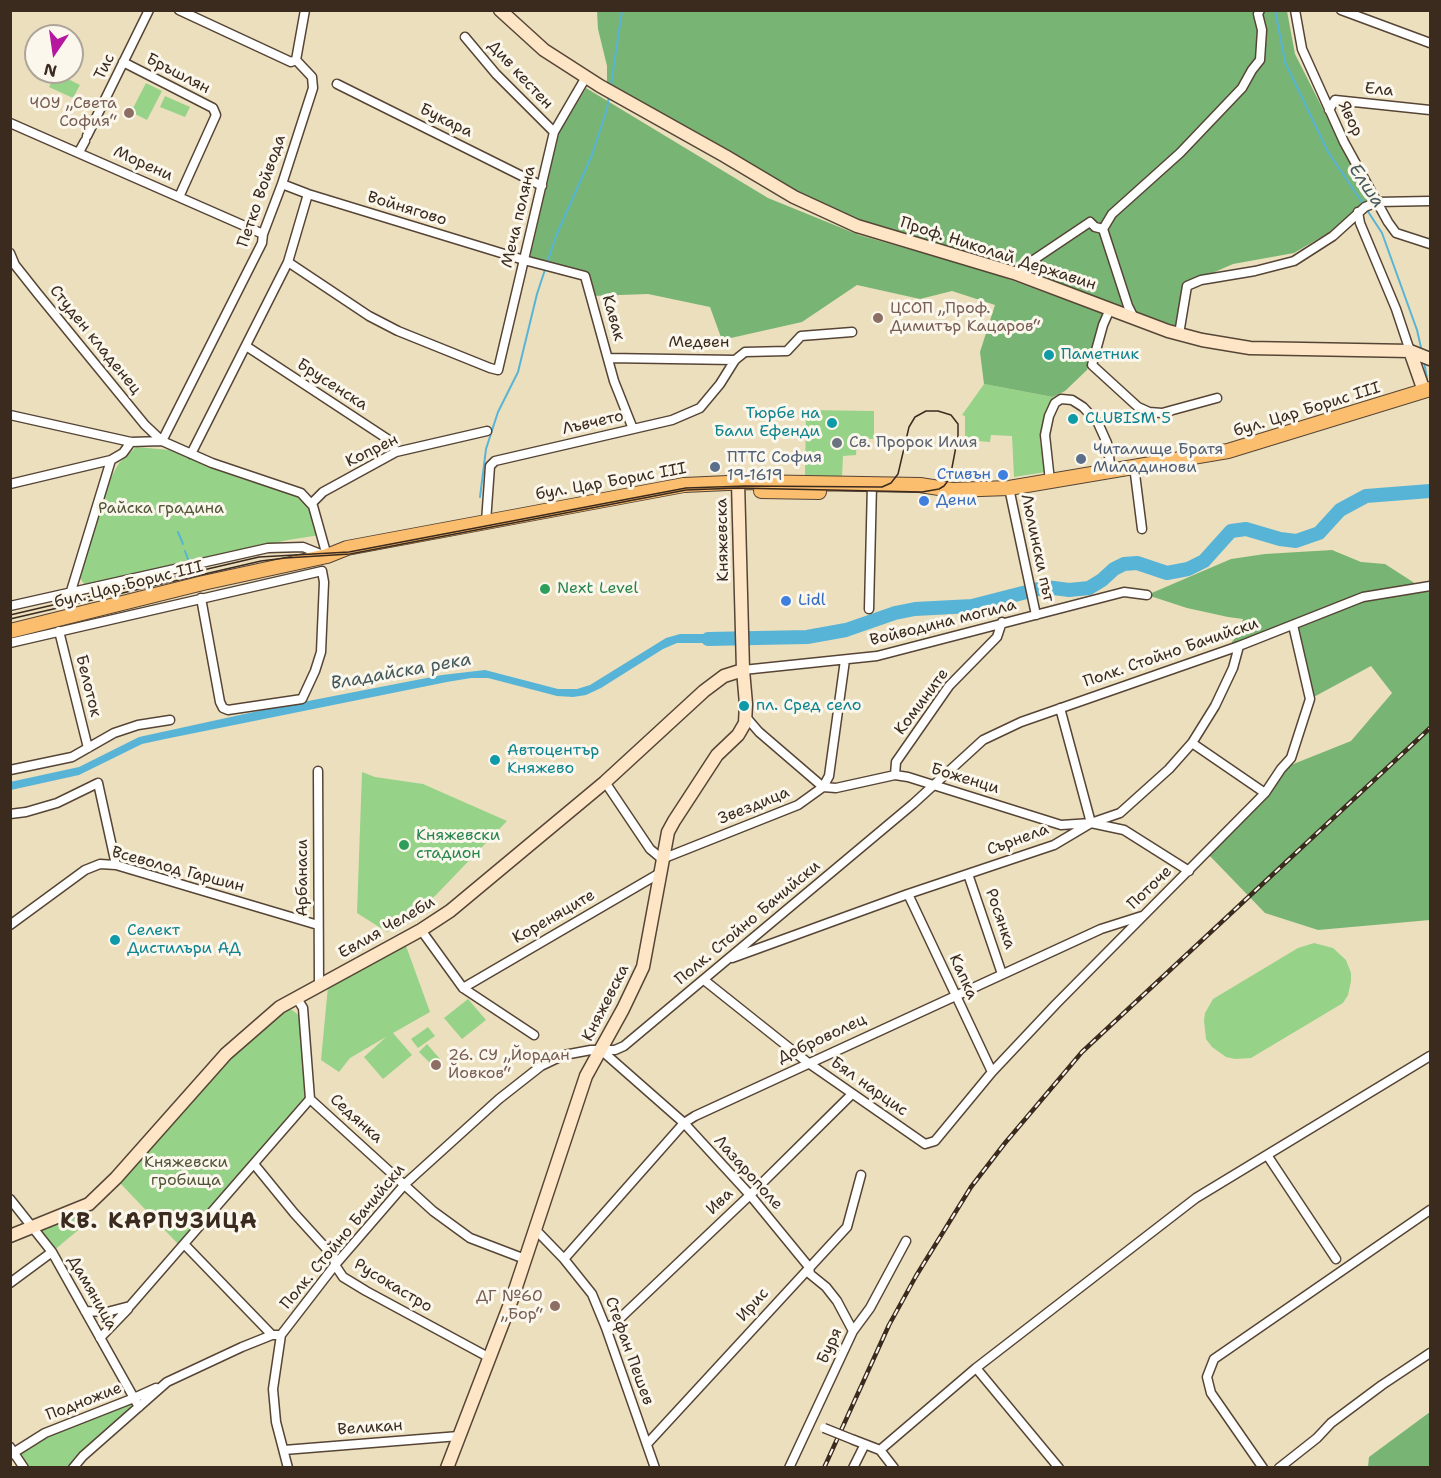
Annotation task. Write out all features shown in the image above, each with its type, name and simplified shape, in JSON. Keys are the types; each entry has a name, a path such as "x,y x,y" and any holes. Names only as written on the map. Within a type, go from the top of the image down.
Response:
{"main road":[{"name":"бул. Цар Борис III","path":"10,631 203,583 327,556 347,548 684,484 872,488 920,485 942,489 1009,488 1228,451 1427,390"},
{"name":"бул. Цар Борис III","path":"327,556 348,557 687,492 738,486"}],"street":[{"name":"Тис","path":"79,152 149,10"},
{"path":"179,10 291,62 296,60 305,10"},
{"name":"Проф. Николай Державин","path":"500,10 544,50 586,77 794,197 842,221 1014,273 1179,334 1250,348 1421,355"},
{"path":"1102,229 1112,214 1180,153 1242,88 1260,60 1262,30 1258,14 1260,10"},
{"name":"Явор","path":"1295,10 1302,49 1344,142 1388,222 1396,232 1431,244"},
{"path":"1341,10 1431,44"},
{"name":"Див кестен","path":"465,37 496,74 554,132"},
{"name":"Петко Войвода","path":"162,441 262,243 263,234 313,88 312,77 296,60"},
{"name":"Бръшлян","path":"123,62 213,108 216,116 179,196"},
{"name":"Меча поляна","path":"288,262 369,316 398,331 498,370 554,132 586,77"},
{"name":"Букара","path":"337,84 542,186"},
{"name":"Ела","path":"1329,110 1335,100 1431,110"},
{"name":"Морени","path":"10,123 263,234"},
{"name":"Войнягово","path":"282,184 524,260"},
{"path":"191,454 288,262 308,194"},
{"path":"1179,334 1186,286 1201,280 1255,271 1294,261 1333,236 1358,212 1377,202 1431,201"},
{"path":"1358,212 1360,223 1396,309 1421,355 1427,390"},
{"path":"1014,273 1090,222 1102,229"},
{"path":"1102,229 1134,318"},
{"name":"Студен кладенец","path":"10,253 15,265 38,294 145,425 162,441"},
{"name":"Кавак","path":"524,260 585,276 614,381 633,429"},
{"path":"1110,309 1098,339 1092,365 1138,407 1149,412 1161,413 1217,398"},
{"name":"Медвен","path":"608,357 735,360 745,352 787,351 801,336 852,332"},
{"name":"Брусенска","path":"246,346 389,440 396,452"},
{"name":"Лъвчето","path":"486,522 490,466 495,461 672,420 700,408 720,384 735,360"},
{"path":"1050,482 1046,435 1049,416 1055,403 1061,399 1077,403 1098,423 1107,443 1111,470"},
{"path":"10,416 130,442 162,441 212,464 301,493 312,503 327,556 322,572 324,582 321,652 315,672 302,699 228,710 223,708 201,598"},
{"name":"Копрен","path":"312,503 323,492 396,452 487,431"},
{"path":"10,483 111,460 123,453 130,442"},
{"path":"71,591 111,460"},
{"path":"1134,466 1142,529"},
{"name":"Княжевска","path":"447,1467 490,1358 586,1076 623,1010 643,967 665,842 674,821 717,755 742,728 746,717 738,486"},
{"path":"869,609 872,488"},
{"name":"Люлински път","path":"1009,488 1036,611"},
{"name":"бул. Цар Борис III","path":"10,606 268,548 303,547 327,556"},
{"name":"бул. Цар Борис III","path":"10,643 322,572"},
{"name":"Полк. Стойно Бачийски","path":"288,1467 276,1422 273,1389 277,1335 405,1184 499,1099 541,1066 564,1055 615,1050 624,1046 934,785 983,741 1021,722 1239,646 1363,597 1431,586"},
{"name":"Войводина могила","path":"743,670 877,656 1036,611 1125,592 1147,595"},
{"name":"Комините","path":"896,775 896,762 949,686 997,637 1002,622"},
{"name":"Поточе","path":"935,1141 992,1072 1142,916 1265,793 1291,758 1310,699 1293,625"},
{"name":"Белоток","path":"59,631 88,748"},
{"name":"Сърнела","path":"726,960 908,894 1054,845 1091,824 1120,813 1168,769 1192,742 1215,706 1233,668 1239,646"},
{"path":"746,717 759,732 823,788 829,776 845,660"},
{"name":"Евлия Челеби","path":"33,1227 89,1204 116,1178 226,1054 280,1007 421,930 450,911 605,782 704,691 724,676 743,670"},
{"path":"1060,708 1091,824"},
{"path":"10,770 72,756 114,733 138,725 170,720"},
{"path":"1192,742 1265,793"},
{"name":"Арбанаси","path":"318,771 319,985"},
{"name":"Боженци","path":"823,788 836,788 896,775 1061,825 1091,824 1124,830 1188,871"},
{"path":"605,782 650,849 662,859"},
{"path":"10,814 57,803 98,783 116,866"},
{"name":"Звездица","path":"662,859 798,805 823,788"},
{"name":"Всеволод Гаршин","path":"10,925 85,870 100,864 116,866 318,925"},
{"name":"Кореняците","path":"463,988 660,873"},
{"name":"Росянка","path":"968,874 1002,974"},
{"name":"Капка","path":"908,894 992,1072"},
{"name":"Доброволец","path":"564,1259 684,1123 695,1116 807,1062 1101,928 1142,916"},
{"path":"421,930 463,988 534,1035"},
{"name":"Бял нарцис","path":"704,980 807,1062 852,1094 925,1144 935,1141"},
{"name":"Седянка","path":"296,997 303,1008 310,1099 434,1211 470,1238 525,1259"},
{"name":"Лазарополе","path":"601,1050 684,1123 750,1195 809,1267 810,1274 826,1287 837,1301 853,1331"},
{"path":"880,1450 976,1368 1196,1198 1431,1056"},
{"name":"Ива","path":"606,1328 615,1323 750,1195 852,1094"},
{"path":"100,1338 310,1099"},
{"path":"1267,1155 1336,1259"},
{"name":"Русокастро","path":"254,1164 334,1257 335,1265 343,1277 490,1358"},
{"name":"Ирис","path":"646,1444 847,1227 861,1175"},
{"name":"Дамяница","path":"10,1199 52,1252 137,1402"},
{"path":"1263,1467 1211,1393 1207,1377 1214,1359 1431,1210"},
{"path":"10,1236 33,1227"},
{"name":"Стефан Пешев","path":"534,1228 564,1259 592,1294 655,1467"},
{"name":"Буря","path":"789,1467 853,1331 870,1308 906,1241"},
{"path":"184,1245 277,1335"},
{"path":"10,1283 52,1252"},
{"path":"85,1311 106,1312 130,1306"},
{"name":"Подножие","path":"73,1467 137,1402 167,1382 277,1335"},
{"path":"1279,1467 1300,1452 1331,1423 1431,1353"},
{"path":"976,1368 1059,1467"},
{"name":"Подножие","path":"12,1452 45,1433 137,1402"},
{"path":"810,1426 824,1428 864,1446 880,1450 894,1467"},
{"name":"Великан","path":"284,1450 459,1436"},
{"path":"853,1467 864,1446"},
{"path":"12,1452 24,1467"}],"green space":[{"path":"597,11 1287,11 1295,54 1340,143 1372,196 1333,230 1294,253 1233,264 1185,285 1179,327 1044,279 854,221 803,200 607,87 607,66 598,29"},
{"path":"146,83 162,91 147,120 131,112"},
{"path":"50,84 80,85 73,98 49,87"},
{"path":"586,88 768,198 859,235 989,272 1104,314 1087,370 1065,391 1053,397 984,384 980,352 995,305 952,291 920,299 857,285 802,322 722,340 710,307 648,294 591,296 584,273 530,257 559,133"},
{"path":"165,96 190,107 185,117 160,107"},
{"path":"984,384 1053,397 1040,442 1046,472 1014,477 1012,436 991,435 990,442 965,440 965,416 962,415"},
{"path":"806,410 874,411 874,439 857,438 856,455 843,456 842,477 805,476"},
{"name":"Райска градина","path":"136,447 170,450 240,478 303,498 308,504 320,535 85,585 79,577 110,479 119,463"},
{"path":"1332,550 1361,562 1385,564 1430,593 1430,920 1318,930 1265,913 1207,853 1281,769 1351,741 1392,693 1371,666 1310,699 1293,625 1226,651 1240,630 1243,619 1187,608 1147,595 1231,559 1265,554"},
{"path":"362,772 375,777 423,784 507,821 436,895 415,914 387,932 357,913"},
{"path":"1314,943 1333,948 1346,960 1351,973 1351,981 1348,995 1343,1003 1251,1058 1226,1057 1212,1047 1206,1039 1204,1021 1205,1013 1213,999 1298,948"},
{"path":"406,946 430,1012 393,1033 412,1055 383,1079 364,1057 386,1037 350,1058 339,1072 321,1060 328,986"},
{"path":"468,999 486,1020 462,1039 444,1018"},
{"name":"Княжевски гробища","path":"284,1008 300,1016 306,1097 178,1244 120,1183 243,1045"},
{"path":"428,1027 435,1036 418,1048 411,1039"},
{"path":"427,1044 440,1059 433,1066 419,1052"},
{"path":"89,1204 89,1221 52,1252 33,1227"},
{"path":"134,1398 139,1407 73,1467 24,1467 14,1453 45,1433"},
{"path":"1430,1412 1430,1467 1368,1467 1369,1457"}],"water":[{"path":"680,634 725,634 725,643 677,643 586,695 557,696 488,678 471,678 142,744 79,775 11,790 10,782 79,767 139,737 442,675 485,670 558,689 577,689 590,685 666,638"}],"waterway":[{"path":"611,85 622,10"},
{"name":"Елша","path":"1275,10 1285,62 1328,152 1364,205"},
{"path":"480,497 486,449 498,412 518,372 537,294 556,236 592,155 609,96"},
{"name":"Елша","path":"1367,210 1382,233 1417,330 1422,352"},
{"name":"Елша","path":"1424,361 1427,379"},
{"name":"Владайска река","path":"708,639 807,637 846,630 895,613 915,609 972,606 1046,587 1069,590 1089,588 1124,564 1137,563 1167,573 1188,569 1204,561 1231,531 1246,529 1296,541 1319,533 1340,510 1366,496 1430,491"},
{"path":"178,532 183,544"},
{"path":"185,551 189,562"}],"tram line":[{"path":"10,615 259,557 349,552 686,488 882,487 891,483 898,474 909,427 915,417 926,411 938,411 951,415 958,424 950,478 939,489 922,492 738,488 686,490 350,554 261,561 10,619"}],"railway":[{"path":"824,1468 889,1325 916,1276 971,1187 1005,1143 1082,1052 1430,728"}],"place":[{"name":"ЧОУ „Света София“","path":"129,113"},
{"name":"ЦСОП „Проф. Димитър Кацаров“","path":"878,318"},
{"name":"Паметник","path":"1049,355"},
{"name":"CLUBISM 5","path":"1073,419"},
{"name":"Тюрбе на Бали Ефенди","path":"832,423"},
{"name":"Св. Пророк Илия","path":"837,443"},
{"name":"Читалище Братя Миладинови","path":"1081,459"},
{"name":"ПТТС София 19-1619","path":"715,467"},
{"name":"Стивън","path":"1003,475"},
{"name":"Дени","path":"924,501"},
{"name":"Next Level","path":"545,589"},
{"name":"Lidl","path":"786,601"},
{"name":"пл. Сред село","path":"744,706"},
{"name":"Автоцентър Княжево","path":"495,760"},
{"name":"Княжевски стадион","path":"404,845"},
{"name":"Селект Дистилъри АД","path":"115,940"},
{"name":"26. СУ „Йордан Йовков“","path":"436,1065"},
{"name":"ДГ №60 „Бор“","path":"555,1306"}],"district":[{"name":"КВ. КАРПУЗИЦА","path":"159,1222"}]}
